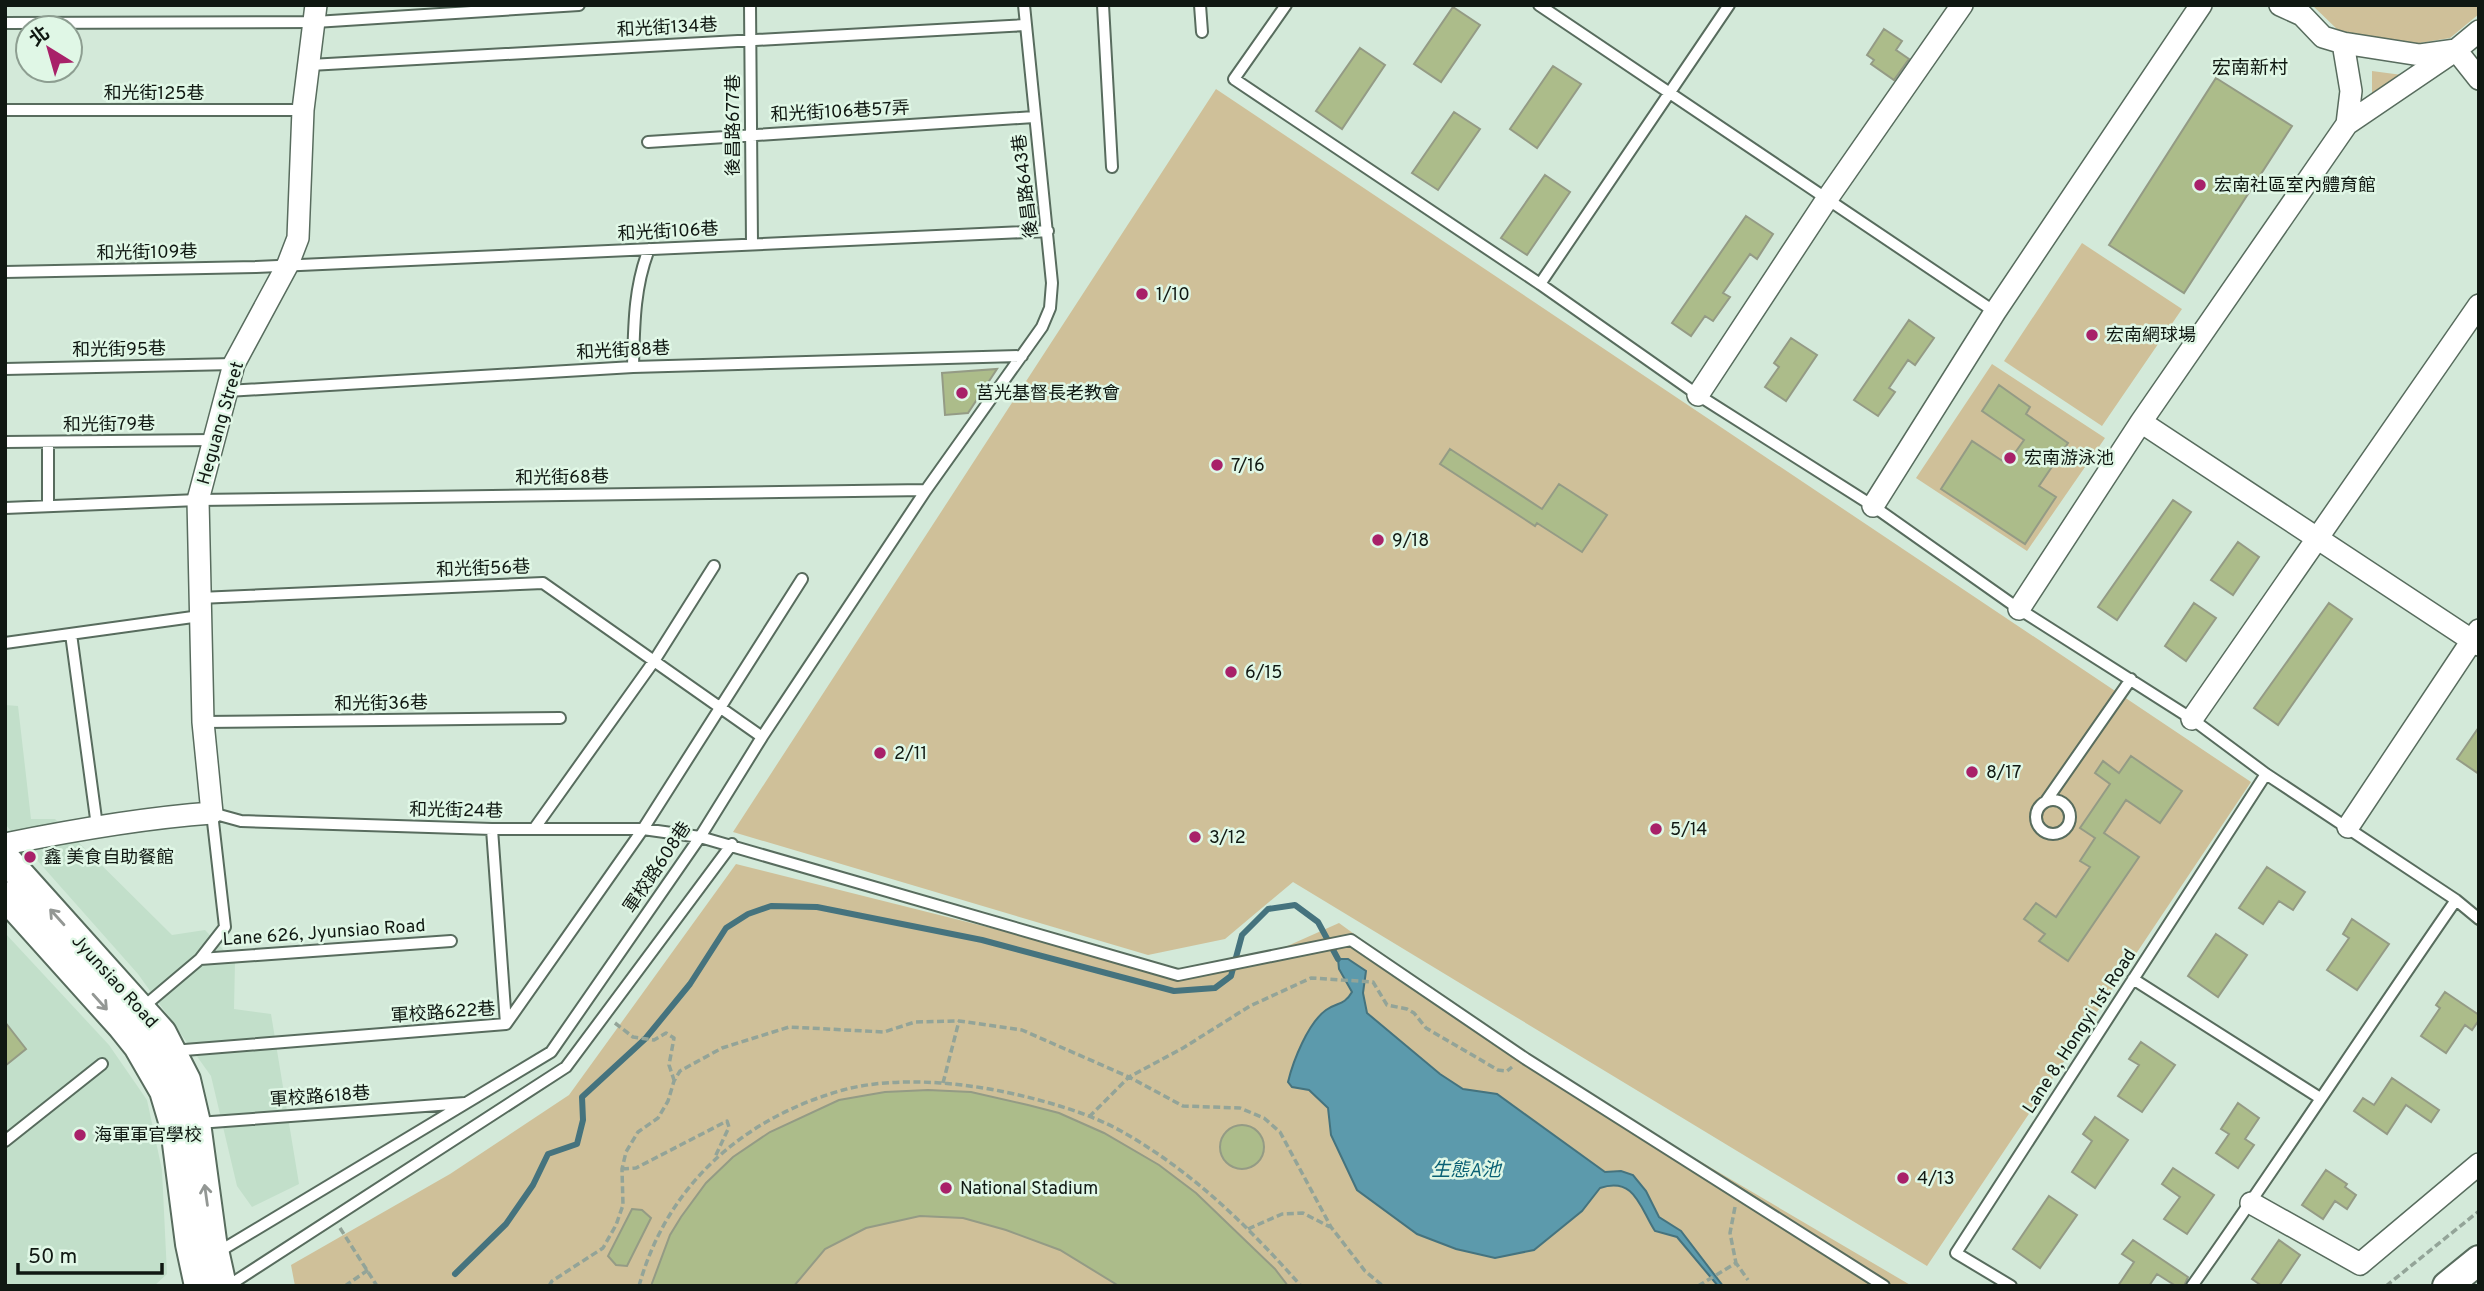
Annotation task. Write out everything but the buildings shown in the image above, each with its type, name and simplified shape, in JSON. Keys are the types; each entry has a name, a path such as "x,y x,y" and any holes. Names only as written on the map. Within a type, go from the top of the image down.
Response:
{"street":[{"path":"1698,395 1827,199 1962,5"},
{"path":"1873,506 1995,312 2201,5"},
{"path":"2280,5 2301,10 2323,37 2343,43 2420,55 2456,50"},
{"name":"Heguang Street","path":"212,813 203,722 198,500 234,364 288,264 298,238 303,110 316,13"},
{"path":"2019,609 2141,422 2347,124 2456,50 2479,31"},
{"path":"2343,43 2351,91 2347,124"},
{"path":"2456,50 2479,79"},
{"path":"2192,719 2479,305"},
{"path":"2141,422 2476,639 2348,827"},
{"path":"5,844 97,826 166,816 212,813"},
{"name":"Jyunsiao Road","path":"5,858 159,1057 164,1091 186,1125 202,1267 222,1286"},
{"name":"Jyunsiao Road","path":"5,896 131,1018"},
{"path":"2251,1203 2360,1264 2479,1164"},
{"path":"2446,1286 2479,1260"}],"lane":[{"path":"5,23 579,5"},
{"name":"後昌路677巷","path":"750,5 752,244"},
{"name":"後昌路643巷","path":"1022,356 1042,327 1050,308 1052,283 1024,5"},
{"path":"1103,5 1112,167"},
{"path":"1200,5 1202,32"},
{"path":"1286,5 1234,79 1540,284 1698,395 1873,506 2019,609 2192,719 2266,774 2456,900 2479,919"},
{"path":"1539,5 1995,312"},
{"path":"1540,284 1729,5"},
{"name":"和光街134巷","path":"310,65 1025,25"},
{"name":"和光街125巷","path":"5,110 303,110"},
{"name":"和光街106巷57弄","path":"648,142 1034,117"},
{"name":"和光街106巷","path":"288,264 1048,231"},
{"path":"633,367 639,273 649,249"},
{"name":"和光街109巷","path":"5,272 288,264"},
{"name":"和光街88巷","path":"227,391 633,367 1022,356"},
{"name":"軍校路608巷","path":"202,1267 551,1052 700,837 762,737 926,490 1022,356"},
{"name":"和光街95巷","path":"5,369 234,364"},
{"name":"和光街79巷","path":"5,442 214,440"},
{"path":"48,442 48,506"},
{"name":"和光街68巷","path":"5,508 198,500 926,490"},
{"path":"534,829 654,661 714,566"},
{"name":"軍校路622巷","path":"159,1057 506,1024 643,829 802,579"},
{"name":"和光街56巷","path":"5,643 71,634 199,607 543,583 762,737"},
{"path":"71,634 97,826"},
{"path":"2046,801 2132,679"},
{"name":"和光街36巷","path":"203,722 560,718"},
{"name":"Lane 8, Hongyi 1st Road","path":"2011,1286 1956,1253 2266,774"},
{"name":"和光街24巷","path":"212,813 241,821 492,829 643,829 700,837 732,844 1178,975 1351,940 1526,1059 1884,1286"},
{"name":"Lane 626, Jyunsiao Road","path":"131,1018 200,959 225,927 212,813"},
{"path":"492,829 506,1024"},
{"path":"228,1286 566,1067 732,844"},
{"path":"2192,1286 2456,900"},
{"name":"Lane 626, Jyunsiao Road","path":"200,959 451,941"},
{"path":"2133,979 2320,1098"},
{"path":"5,1141 102,1064"},
{"name":"軍校路618巷","path":"186,1125 467,1103"}],"path":[{"path":"1089,1117 1129,1077 1183,1048 1250,1006 1311,978 1373,982 1387,1005 1414,1013 1426,1028 1498,1070 1507,1071 1526,1059"},
{"path":"605,1015 633,1037 654,1040 666,1033 674,1038 669,1065 674,1081"},
{"path":"943,1083 959,1021"},
{"path":"549,1286 552,1281 603,1248 623,1205 622,1169 626,1152 638,1132 658,1118 680,1071 722,1048 789,1027 884,1032 915,1022 959,1021 1022,1030 1129,1077 1183,1107 1240,1108 1264,1118 1280,1132 1331,1227 1365,1271 1383,1286"},
{"path":"639,1286 671,1210 714,1160 750,1130 796,1106 845,1090 914,1083 984,1087 1072,1109 1119,1130 1179,1169 1226,1206 1301,1286"},
{"path":"622,1169 636,1168 727,1121 729,1127 714,1160"},
{"path":"1739,1192 1730,1233 1736,1264 1748,1280"},
{"path":"2386,1286 2479,1211"},
{"path":"1248,1229 1282,1213 1303,1213 1331,1227"},
{"path":"334,1217 377,1286"},
{"path":"1698,1286 1736,1264"},
{"path":"345,1286 368,1270"}],"shaded area":[{"path":"2312,5 2479,5 2479,14 2450,38 2414,44 2339,31"},
{"path":"2372,71 2402,75 2372,98"},
{"path":"1216,89 2251,782 1927,1266 1293,882 1225,939 1148,955 733,832"},
{"name":"宏南網球場","path":"2082,243 2182,309 2102,426 2004,361"},
{"name":"宏南游泳池","path":"1992,364 2105,438 2027,551 1916,478"},
{"path":"5,705 18,706 31,819 55,819 172,935 205,930 235,962 234,1009 271,1014 299,1184 252,1207 237,1186 211,1076 138,974 5,824"},
{"path":"736,864 1178,975 1267,955 1339,923 1526,1059 1912,1286 295,1286 291,1265 450,1174 569,1095"},
{"name":"海軍軍官學校","path":"5,933 109,1045 147,1100 162,1170 167,1274 154,1286 5,1286"}],"water":[{"name":"生態A池","path":"1338,959 1348,959 1366,971 1363,993 1367,1013 1440,1074 1463,1089 1497,1094 1605,1172 1621,1171 1633,1175 1646,1191 1659,1217 1681,1231 1723,1286 1718,1286 1677,1237 1655,1231 1635,1196 1621,1186 1600,1188 1582,1211 1534,1250 1495,1258 1456,1249 1417,1234 1357,1190 1331,1135 1328,1108 1309,1090 1292,1087 1288,1082 1297,1053 1313,1024 1326,1010 1343,1002 1352,992 1339,969"}],"waterway":[{"path":"455,1274 506,1224 533,1185 548,1154 577,1144 583,1120 582,1097 645,1039 690,984 726,928 748,914 771,906 817,907 982,940 1174,991 1215,988 1231,976 1242,935 1268,909 1295,905 1318,922 1338,959"}],"place":[{"name":"宏南社區室內體育館","path":"2200,185"},
{"name":"1/10","path":"1142,294"},
{"name":"宏南網球場","path":"2092,335"},
{"name":"莒光基督長老教會","path":"962,393"},
{"name":"宏南游泳池","path":"2010,458"},
{"name":"7/16","path":"1217,465"},
{"name":"9/18","path":"1378,540"},
{"name":"6/15","path":"1231,672"},
{"name":"2/11","path":"880,753"},
{"name":"8/17","path":"1972,772"},
{"name":"5/14","path":"1656,829"},
{"name":"3/12","path":"1195,837"},
{"name":"鑫 美食自助餐館","path":"30,857"},
{"name":"海軍軍官學校","path":"80,1135"},
{"name":"4/13","path":"1903,1178"},
{"name":"National Stadium","path":"946,1188"}],"district":[{"name":"宏南新村","path":"2250,67"}]}
